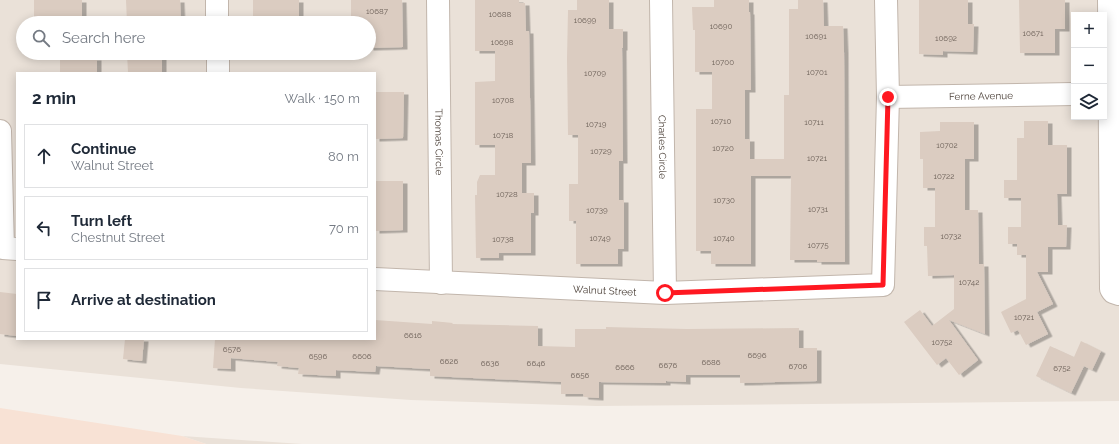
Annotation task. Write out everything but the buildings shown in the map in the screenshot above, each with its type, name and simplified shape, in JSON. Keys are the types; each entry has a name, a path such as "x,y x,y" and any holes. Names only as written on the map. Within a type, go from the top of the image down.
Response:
{"street":[{"path":"217,0 217,16"},
{"name":"Thomas Circle","path":"438,0 441,283"},
{"name":"Charles Circle","path":"662,0 665,293"},
{"path":"886,0 888,97"},
{"path":"1109,0 1114,29 1107,94 1111,289 1117,294"},
{"path":"218,60 218,72"},
{"name":"Ferne Avenue","path":"888,97 1071,94"},
{"name":"Walnut Street","path":"376,279 665,293 883,285 888,97"},
{"path":"0,131 10,249"}],"shaded area":[{"path":"0,0 1119,0 1119,401 596,406 411,400 241,388 0,364"},
{"path":"0,408 182,436 206,444 0,444"},
{"path":"182,436 302,444 206,444"}],"route":[{"path":"665,293 883,285 888,97"}]}
